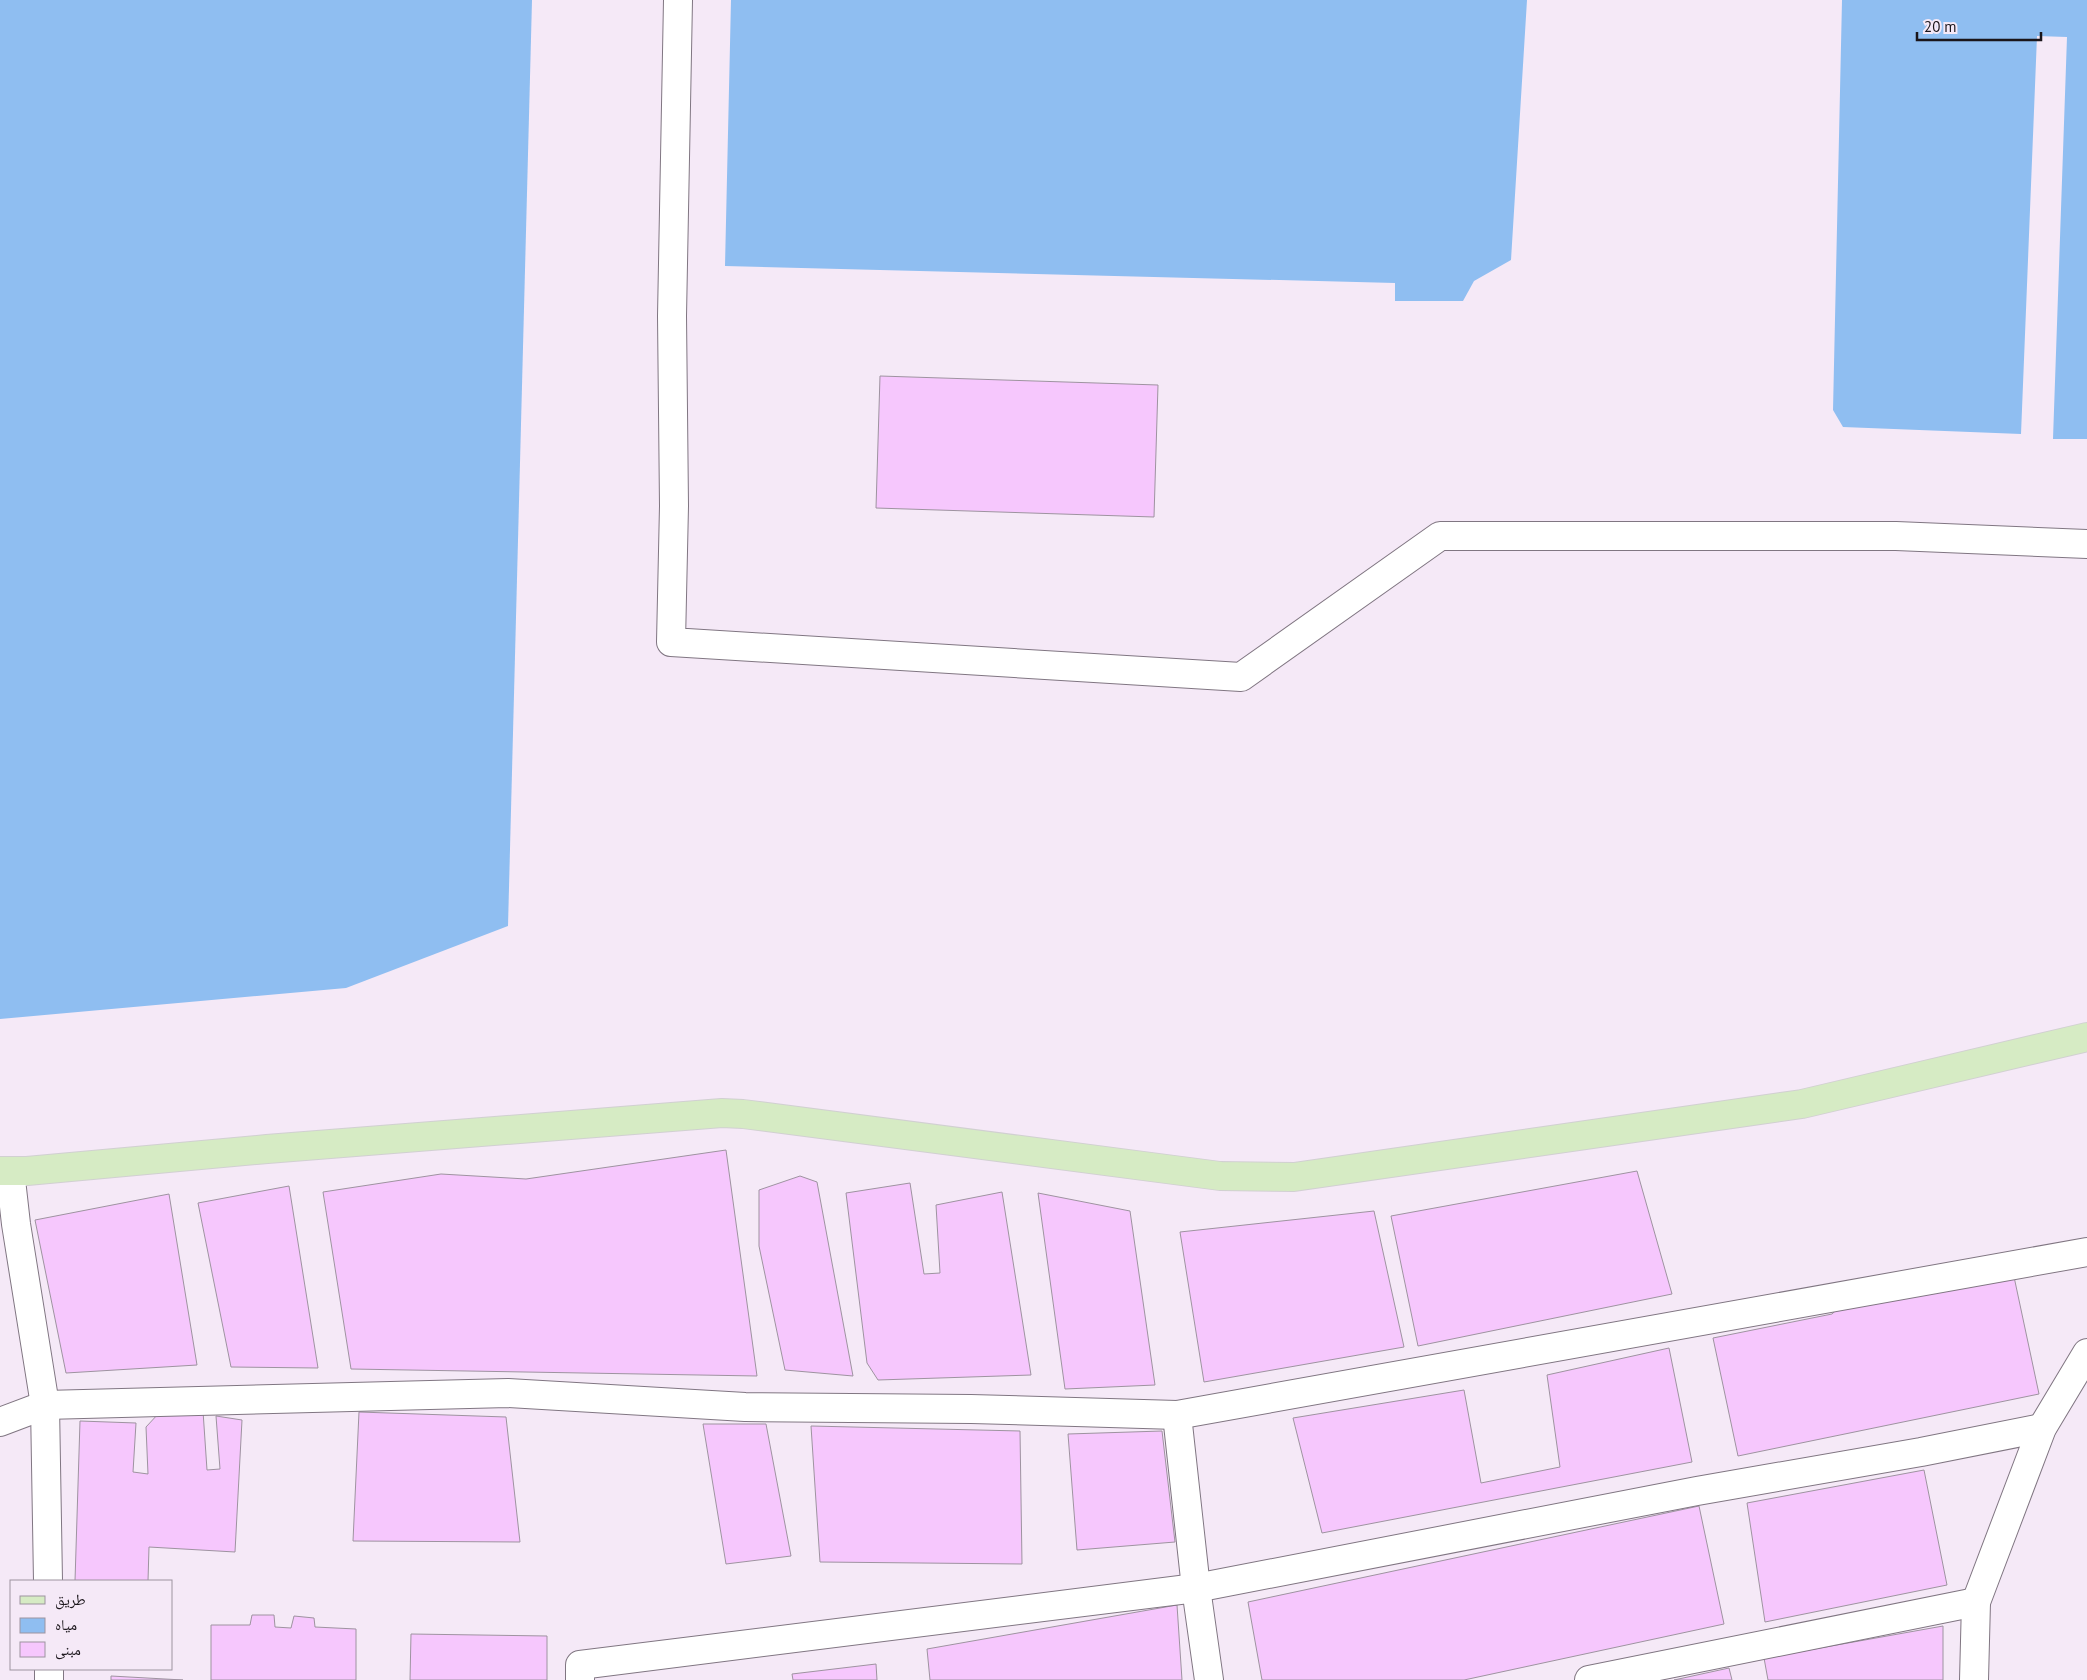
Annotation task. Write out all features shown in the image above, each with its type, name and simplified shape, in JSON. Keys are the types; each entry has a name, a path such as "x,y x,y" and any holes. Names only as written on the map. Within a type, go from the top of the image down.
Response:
{"main road":[{"path":"5,1171 27,1171 277,1148 722,1113 744,1114 1220,1176 1294,1177 1802,1104 2087,1037"}],"street":[{"path":"678,0 672,316 674,506 671,642 1241,677 1440,536 1896,536 2087,544"},
{"path":"5,1171 46,1405 48,1580"},
{"path":"0,1422 46,1405 508,1393 745,1407 1177,1415 2087,1252"},
{"path":"1974,1680 1976,1602 2042,1428 2087,1353"},
{"path":"1177,1415 1196,1588 1209,1680"},
{"path":"580,1680 580,1665 1196,1588 1697,1491 1921,1452 2042,1428"},
{"path":"1589,1680 1976,1602"}],"water":[{"path":"0,0 532,0 508,926 346,988 0,1019"},
{"path":"731,0 1527,0 1511,260 1474,281 1463,301 1395,301 1395,283 725,266"},
{"path":"1842,0 2087,0 2087,439 2053,439 2067,37 2037,36 2021,434 1843,427 1833,410"}],"building":[{"path":"880,376 1158,385 1154,517 876,508"},
{"path":"726,1150 757,1376 351,1369 323,1192 441,1174 526,1179"},
{"path":"1637,1171 1672,1294 1418,1346 1391,1216"},
{"path":"800,1176 817,1182 853,1376 785,1370 759,1246 759,1190"},
{"path":"910,1183 924,1274 940,1273 936,1205 1002,1192 1031,1375 878,1380 867,1363 846,1193"},
{"path":"289,1186 318,1368 231,1367 198,1203"},
{"path":"1038,1193 1130,1211 1155,1385 1065,1389"},
{"path":"169,1194 197,1365 66,1373 35,1220"},
{"path":"1374,1211 1404,1347 1204,1382 1180,1232"},
{"path":"2013,1272 2039,1394 1738,1456 1713,1338 1832,1314 1847,1300"},
{"path":"1669,1348 1692,1462 1322,1533 1293,1418 1464,1390 1481,1483 1560,1467 1547,1375"},
{"path":"203,1411 207,1470 220,1469 216,1416 242,1420 235,1552 149,1547 148,1580 75,1580 80,1421 136,1423 133,1472 148,1474 146,1427 159,1413"},
{"path":"359,1412 506,1417 520,1542 353,1541"},
{"path":"703,1424 766,1424 791,1556 726,1564"},
{"path":"811,1426 1020,1431 1022,1564 820,1562"},
{"path":"1162,1431 1175,1542 1077,1550 1068,1434"},
{"path":"1924,1470 1947,1585 1765,1622 1747,1503"},
{"path":"1699,1506 1724,1624 1464,1680 1262,1680 1248,1602"},
{"path":"1177,1605 1182,1680 930,1680 927,1649"},
{"path":"252,1615 274,1615 275,1627 291,1628 294,1616 314,1618 315,1627 356,1629 356,1680 211,1680 211,1625 250,1625"},
{"path":"1943,1626 1943,1680 1768,1680 1764,1658"},
{"path":"411,1634 547,1636 547,1680 410,1680"},
{"path":"876,1664 877,1680 793,1680 792,1674"},
{"path":"1729,1668 1732,1680 1674,1680"},
{"path":"111,1676 183,1680 111,1680"}]}
